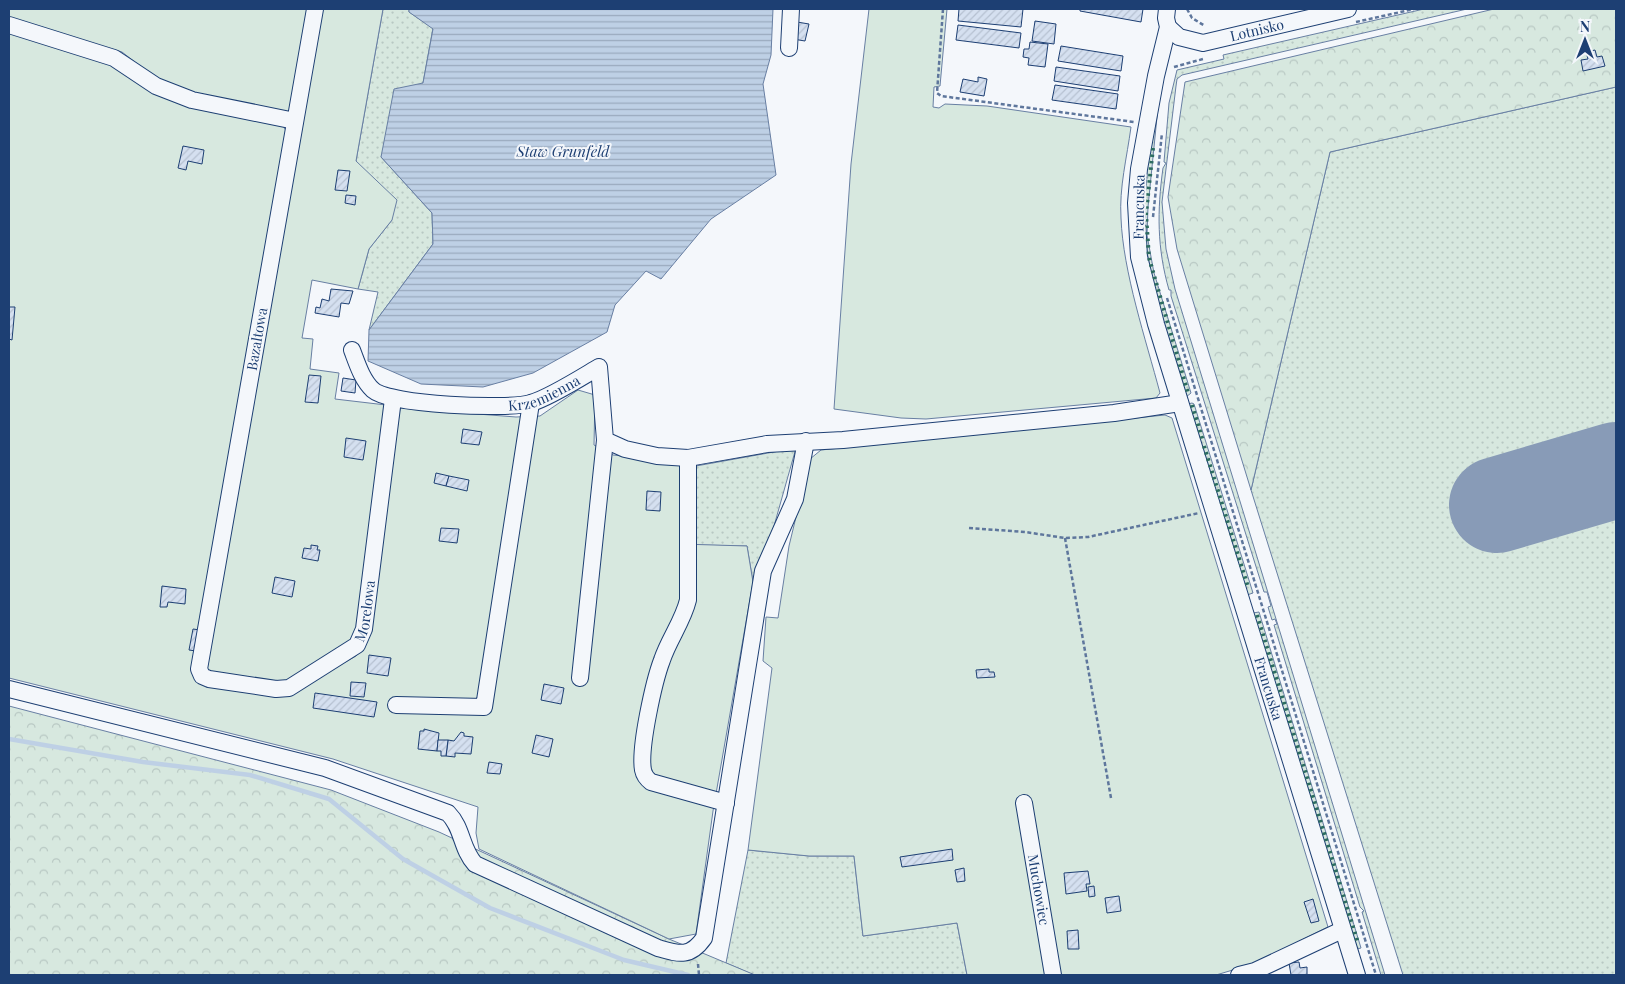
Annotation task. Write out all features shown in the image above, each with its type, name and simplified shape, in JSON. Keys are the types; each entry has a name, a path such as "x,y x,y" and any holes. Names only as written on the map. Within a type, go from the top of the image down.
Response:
{"street":[{"name":"Bazaltowa","path":"199,668 314,9"},
{"path":"789,48 791,9"},
{"name":"Francuska","path":"1167,9 1168,27 1159,59 1137,192 1139,257 1148,298 1357,975"},
{"name":"Lotnisko","path":"1168,27 1180,37 1203,42 1348,9"},
{"path":"9,25 114,58 156,86 192,100 295,121"},
{"name":"Krzemienna","path":"352,350 362,375 374,391 393,399 480,406 531,403 600,368 605,440"},
{"name":"Morelowa","path":"199,668 202,676 209,679 276,689 289,688 357,645 364,629 393,399"},
{"path":"396,705 484,707 531,403"},
{"path":"580,678 605,440 625,450 657,456 688,458 767,444 843,440 1104,414 1180,403"},
{"path":"9,689 325,768 448,813 457,822 466,855 475,864 658,948 677,953 691,952 704,938 763,571 795,499 806,441"},
{"path":"688,458 688,600 685,611 671,636 661,662 654,688 643,767 647,778 651,782 726,803"},
{"name":"Muchowiec","path":"1024,803 1053,975"},
{"path":"1240,975 1255,971 1342,930"}],"path":[{"path":"944,9 938,93 941,96 1147,124"},
{"path":"1171,72 1179,64 1209,57"},
{"path":"1153,222 1163,129"},
{"path":"1165,292 1376,975"},
{"path":"969,528 1025,532 1065,538 1088,537 1213,510"},
{"path":"1065,538 1084,658 1111,798"}],"green space":[{"path":"9,9 309,9 290,115 210,98 163,84 122,52 16,23 9,20"},
{"path":"319,9 383,9 356,161 397,200 392,220 369,249 358,289 312,280 302,338 313,339 310,369 339,373 335,399 386,405 358,629 353,641 287,683 208,673 205,670"},
{"path":"383,9 409,9 409,12 433,28 423,83 381,157 432,213 433,244 369,330 378,292 358,289 369,249 392,220 356,161"},
{"path":"869,9 947,9 940,86 934,87 933,107 939,108 945,104 987,106 1131,127 1121,195 1121,218 1126,261 1136,306 1160,393 1156,398 926,419 901,418 834,409 851,164"},
{"path":"1424,9 1467,9 1182,75 1177,79 1162,202 1166,249 1175,289 1385,975 1381,975 1362,912 1364,911 1360,907 1274,625 1277,624 1275,619 1272,620 1268,607 1271,606 1267,592 1264,592 1171,296 1171,290 1169,290 1160,244 1159,214 1163,168 1166,163 1164,162 1169,103 1177,70 1224,59 1223,55"},
{"path":"1494,9 1616,9 1616,87 1330,152 1251,490 1177,249 1168,197 1185,82"},
{"path":"9,32 111,65 283,126 287,132 194,675 290,693 356,656 368,640 400,408 516,417 540,416 578,390 595,395 594,445 613,455 675,461 681,468 681,544 747,546 753,582 713,811 696,934 669,939 479,849 476,833 478,807 333,759 9,678"},
{"path":"1616,87 1616,975 1403,975 1251,490 1330,152"},
{"path":"1158,107 1147,235 1154,273 1191,393 1186,397 1164,326 1147,254 1144,230 1144,181"},
{"path":"1188,404 1194,404 1253,593 1247,595"},
{"path":"1165,415 1172,418 1328,927 1253,964 1216,975 1059,975 1028,795 1017,798 1048,975 967,975 957,923 863,936 854,856 809,856 748,850 772,668 763,661 766,617 778,618 789,546 810,459 821,450"},
{"path":"796,448 774,526 753,582 747,546 696,545 696,466"},
{"path":"1259,612 1361,948 1357,949 1253,613"},
{"path":"9,706 331,790 439,832 669,939 755,975 9,975"},
{"path":"748,850 809,856 854,856 863,936 957,923 967,975 754,975 726,963"}],"water":[{"name":"Staw Grunfeld","path":"409,9 773,9 771,55 763,84 776,175 711,219 661,279 646,271 615,305 607,332 533,373 483,387 421,384 368,361 369,330 433,244 432,213 381,157 394,89 423,83 433,29 409,12"}],"building":[{"path":"959,9 1023,9 1021,27 958,21"},
{"path":"1080,9 1143,9 1141,22 1080,11"},
{"path":"1035,21 1056,24 1054,44 1032,41"},
{"path":"797,22 809,24 805,41 793,39"},
{"path":"958,25 1021,33 1019,48 956,40"},
{"path":"1030,42 1048,44 1045,67 1028,65 1029,58 1023,57 1024,49 1029,49"},
{"path":"1061,46 1123,56 1121,71 1058,61"},
{"path":"1595,50 1597,57 1602,56 1605,66 1583,71 1581,60 1588,59 1586,52"},
{"path":"1056,67 1120,76 1118,91 1054,81"},
{"path":"978,77 987,79 984,96 960,92 963,79 978,82"},
{"path":"1055,85 1118,94 1116,109 1052,100"},
{"path":"183,146 204,150 202,164 188,161 186,170 178,168"},
{"path":"338,170 350,171 347,191 335,190"},
{"path":"346,195 356,196 355,205 345,203"},
{"path":"331,289 353,291 349,304 341,303 339,317 315,313 316,307 320,308 322,299 329,301"},
{"path":"9,307 15,307 12,340 9,339"},
{"path":"309,375 321,376 318,403 305,402"},
{"path":"343,378 356,380 355,393 341,391"},
{"path":"463,429 482,432 479,445 461,443"},
{"path":"346,438 366,441 363,460 344,457"},
{"path":"436,473 449,476 446,486 434,483"},
{"path":"449,476 469,480 467,491 446,486"},
{"path":"647,491 661,492 660,511 646,510"},
{"path":"441,528 459,529 457,543 439,541"},
{"path":"311,545 318,546 317,550 320,550 318,561 302,558 304,548 311,549"},
{"path":"275,577 295,581 292,597 272,593"},
{"path":"162,586 186,589 185,604 168,602 167,607 160,607"},
{"path":"193,629 200,630 196,651 189,650"},
{"path":"369,655 391,658 388,676 367,673"},
{"path":"989,669 989,672 994,672 995,677 977,678 976,670"},
{"path":"351,682 366,683 364,697 350,696"},
{"path":"544,684 564,688 561,704 541,700"},
{"path":"315,693 377,702 374,717 313,708"},
{"path":"424,729 439,733 437,751 418,749 420,731 424,731"},
{"path":"461,732 464,733 464,736 473,737 471,754 455,753 455,757 446,756 448,740 454,741"},
{"path":"536,735 553,739 549,757 532,753"},
{"path":"438,740 448,740 446,756 441,756 441,751 437,751"},
{"path":"489,762 502,764 500,774 487,773"},
{"path":"952,849 953,860 902,867 900,857"},
{"path":"964,868 965,881 957,882 955,870"},
{"path":"1088,871 1090,884 1086,884 1087,891 1066,894 1064,873"},
{"path":"1094,886 1095,896 1089,897 1088,887"},
{"path":"1119,896 1121,911 1107,913 1105,898"},
{"path":"1313,899 1319,921 1311,923 1304,902"},
{"path":"1078,930 1079,949 1068,949 1067,931"},
{"path":"1299,962 1300,968 1307,967 1307,975 1291,975 1289,963"}],"waterway":[{"path":"9,739 143,762 250,775 329,799 403,859 490,908 624,960 688,975"}],"runway":[{"path":"1497,505 1616,470"}],"hedge":[{"path":"1153,148 1146,214 1149,258 1188,393"},
{"path":"1192,405 1203,441"},
{"path":"1204,446 1248,587"},
{"path":"1257,615 1358,943"}]}
